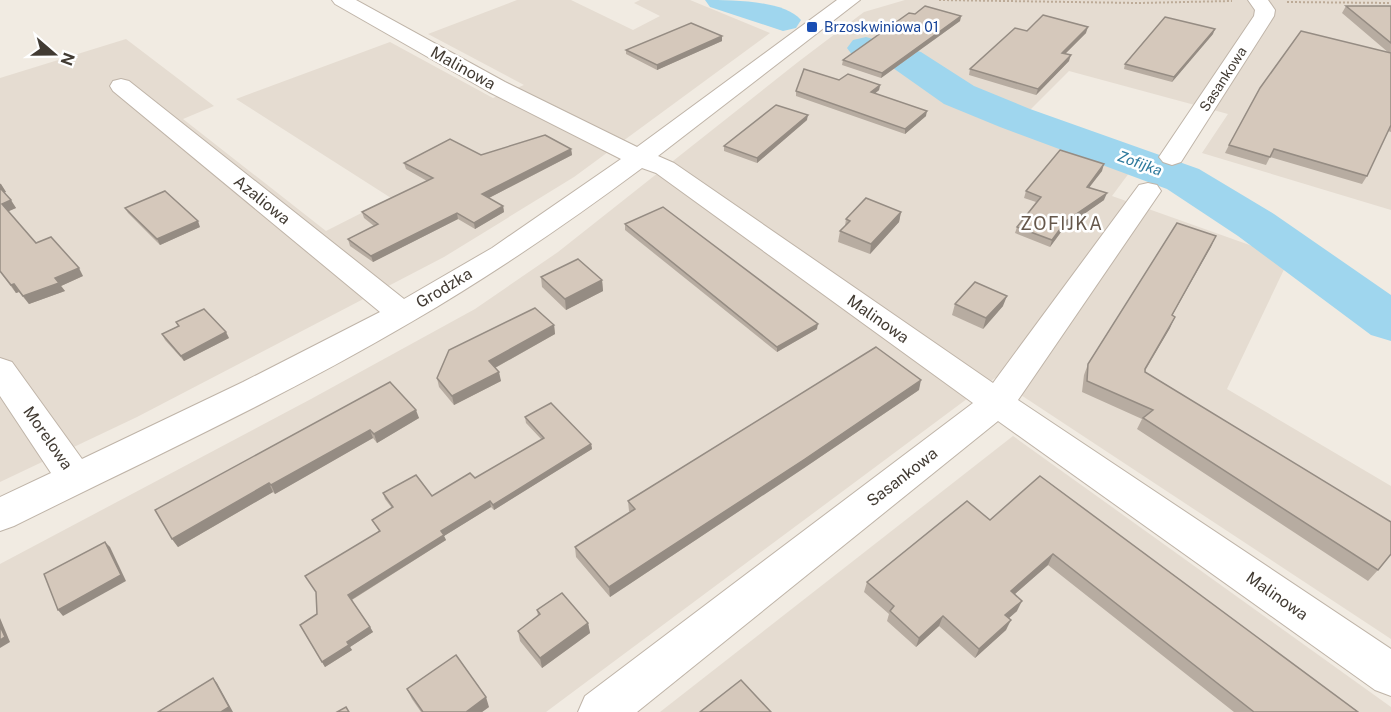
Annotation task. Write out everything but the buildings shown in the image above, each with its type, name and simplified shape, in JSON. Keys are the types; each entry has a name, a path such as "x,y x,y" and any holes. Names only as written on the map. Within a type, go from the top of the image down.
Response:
{"street":[{"name":"Malinowa","path":"342,0 497,87 637,158 665,168 997,403 1391,675"},
{"name":"Sasankowa","path":"1172,157 1264,16 1265,10 1258,1"},
{"name":"Grodzka","path":"0,515 308,363 402,314 503,253 637,158 837,2"},
{"name":"Azaliowa","path":"121,86 402,314"},
{"name":"Sasankowa","path":"602,712 997,403 1148,191"},
{"name":"Morelowa","path":"0,370 75,478"}],"path":[{"path":"939,0 1391,3"}],"shaded area":[{"path":"517,0 571,0 633,30 660,16 634,3 640,0 690,0 770,33 574,177 444,257 137,417 0,482 0,78 126,39 214,106 183,119 326,231 391,198 236,99 390,42 493,98 524,85 428,34"},
{"path":"905,0 1391,0 1391,210 1202,153 1228,114 1069,71 1010,130 1132,169 1112,196 1289,259 1227,389 1391,486 1391,639 995,378 546,712 0,712 0,564 475,309 558,252 864,12"},
{"path":"1013,436 1391,707 1391,712 660,712"}],"waterway":[{"name":"Zofijka","path":"722,0 783,20"},
{"name":"Zofijka","path":"866,48 907,60 959,95 1015,118 1183,179 1256,225 1391,322"}],"place":[{"name":"Brzoskwiniowa 01","path":"812,27"}],"district":[{"name":"ZOFIJKA","path":"1062,223"}]}
